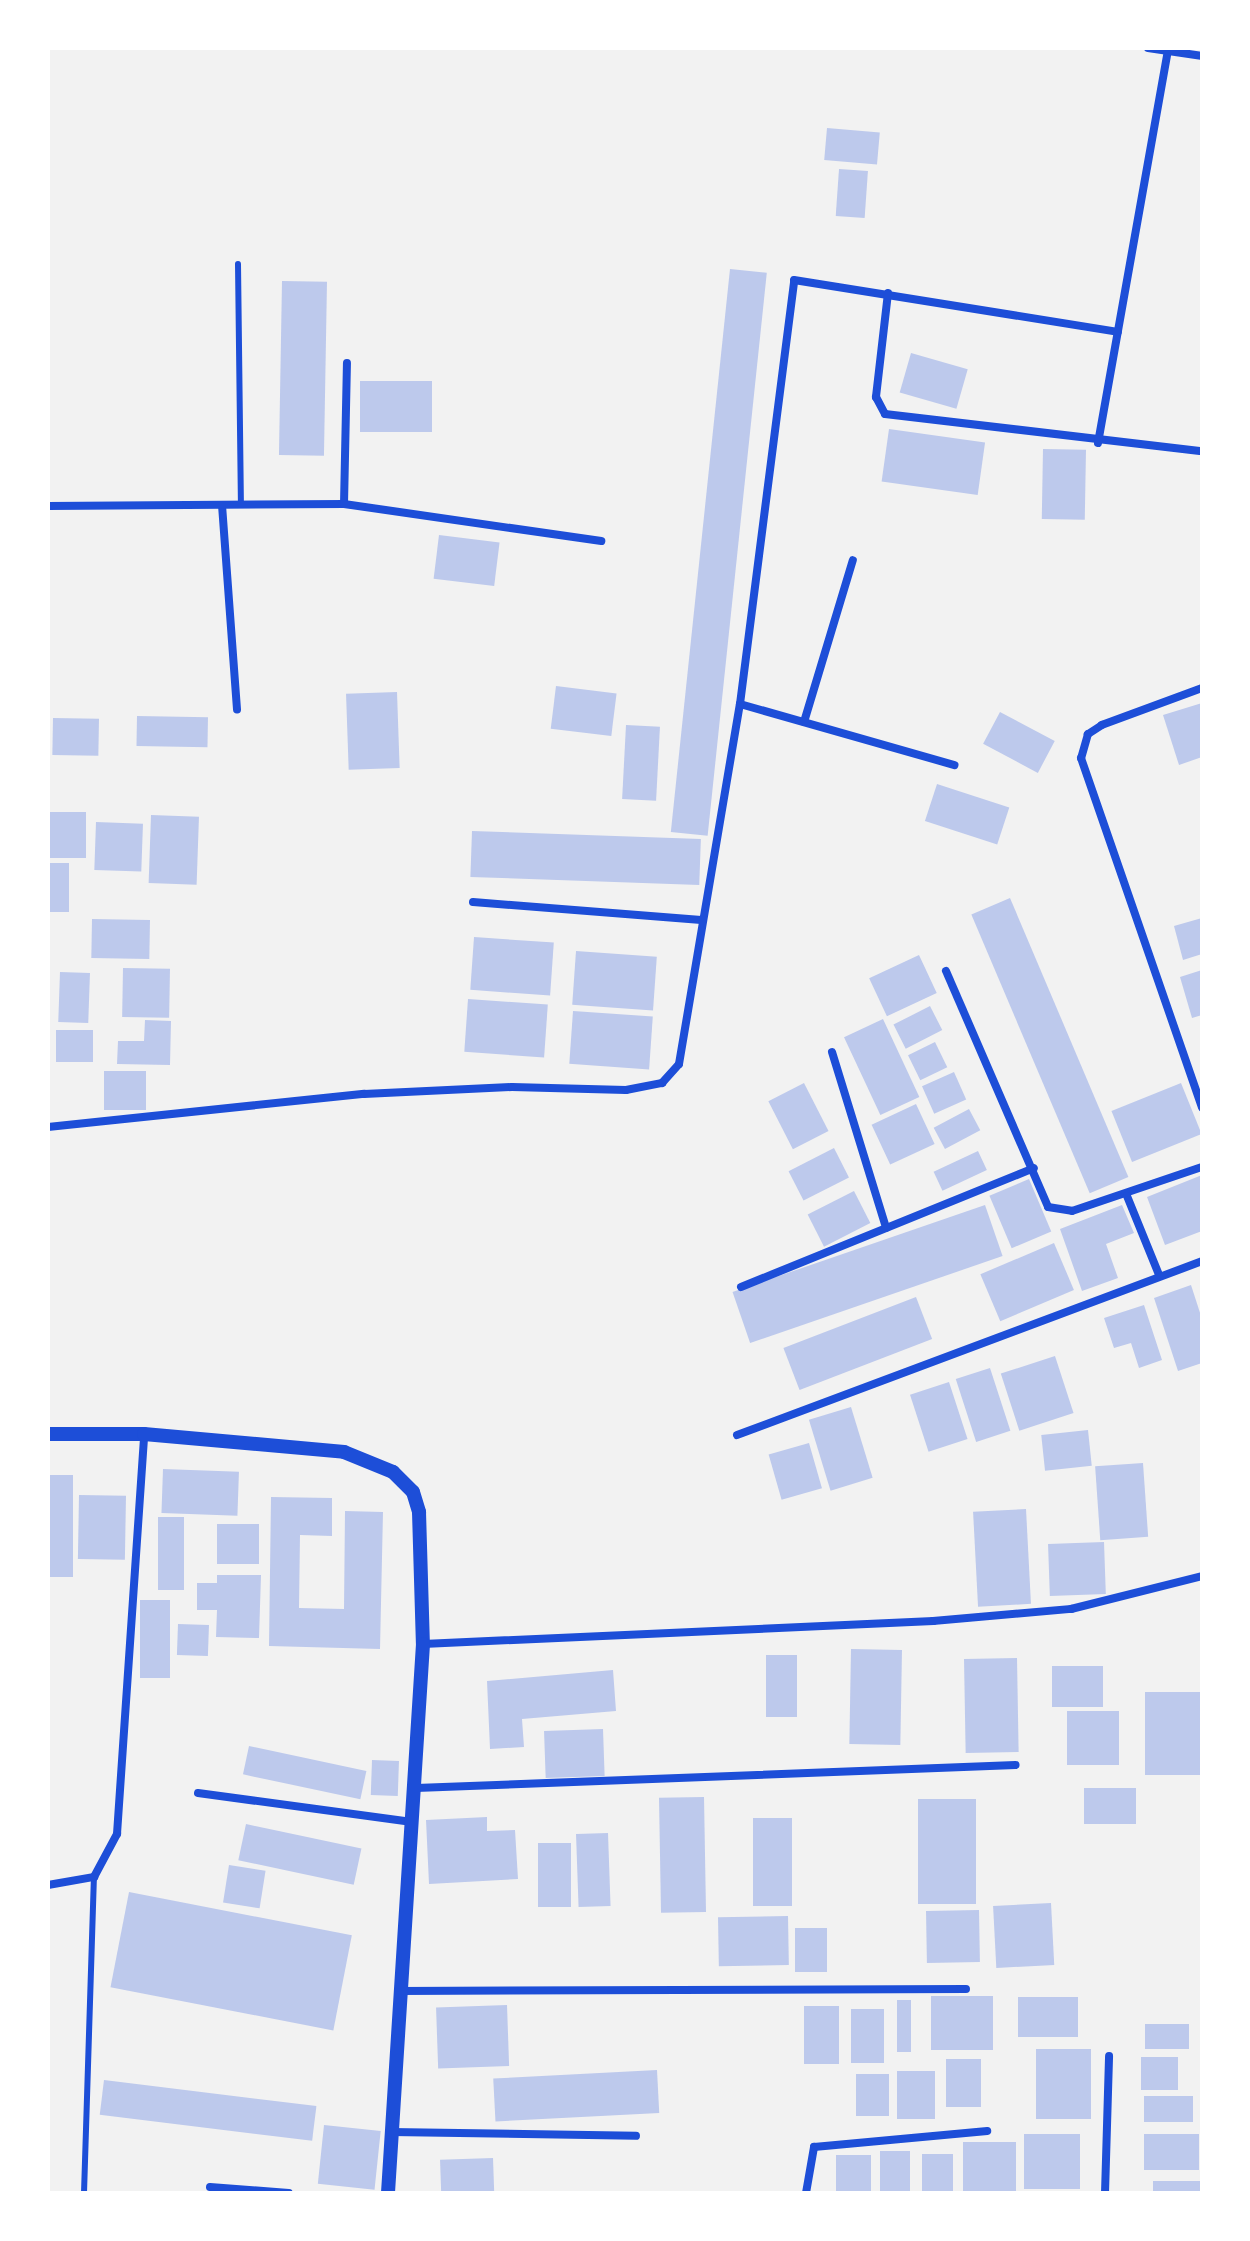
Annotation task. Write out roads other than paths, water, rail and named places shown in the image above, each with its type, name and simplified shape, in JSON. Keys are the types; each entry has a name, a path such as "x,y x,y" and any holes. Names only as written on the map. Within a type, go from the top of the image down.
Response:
{"street":[{"path":"1148,48 1167,54 1202,56"},
{"path":"1098,443 1167,54"},
{"path":"48,1127 364,1094 512,1087 626,1090 662,1083 679,1064 740,704 790,290 794,280 1118,332"},
{"path":"888,293 876,397 885,414 1098,443 1202,451"},
{"path":"344,504 347,363"},
{"path":"48,506 344,504 601,541"},
{"path":"222,505 237,709"},
{"path":"804,722 853,560"},
{"path":"1202,688 1102,725 1088,734 1081,758 1202,1108"},
{"path":"740,704 954,765"},
{"path":"473,902 701,920"},
{"path":"946,971 1034,1168 1048,1207 1072,1211 1127,1196 1202,1167"},
{"path":"832,1052 886,1228"},
{"path":"741,1287 1034,1168"},
{"path":"1127,1196 1159,1275"},
{"path":"737,1435 1202,1261"},
{"path":"48,1434 144,1434 344,1452 393,1472 413,1492 419,1512 423,1644 416,1788 397,1991 388,2193"},
{"path":"48,1885 94,1877 117,1834 144,1434"},
{"path":"423,1644 933,1621 1071,1609 1202,1576"},
{"path":"416,1788 1016,1765"},
{"path":"198,1793 412,1822"},
{"path":"397,1991 966,1989"},
{"path":"1105,2193 1109,2056"},
{"path":"806,2193 814,2147 987,2131"},
{"path":"390,2132 636,2136"},
{"path":"210,2187 289,2193"}],"lane":[{"path":"238,264 241,504"},
{"path":"84,2193 94,1877"}]}
